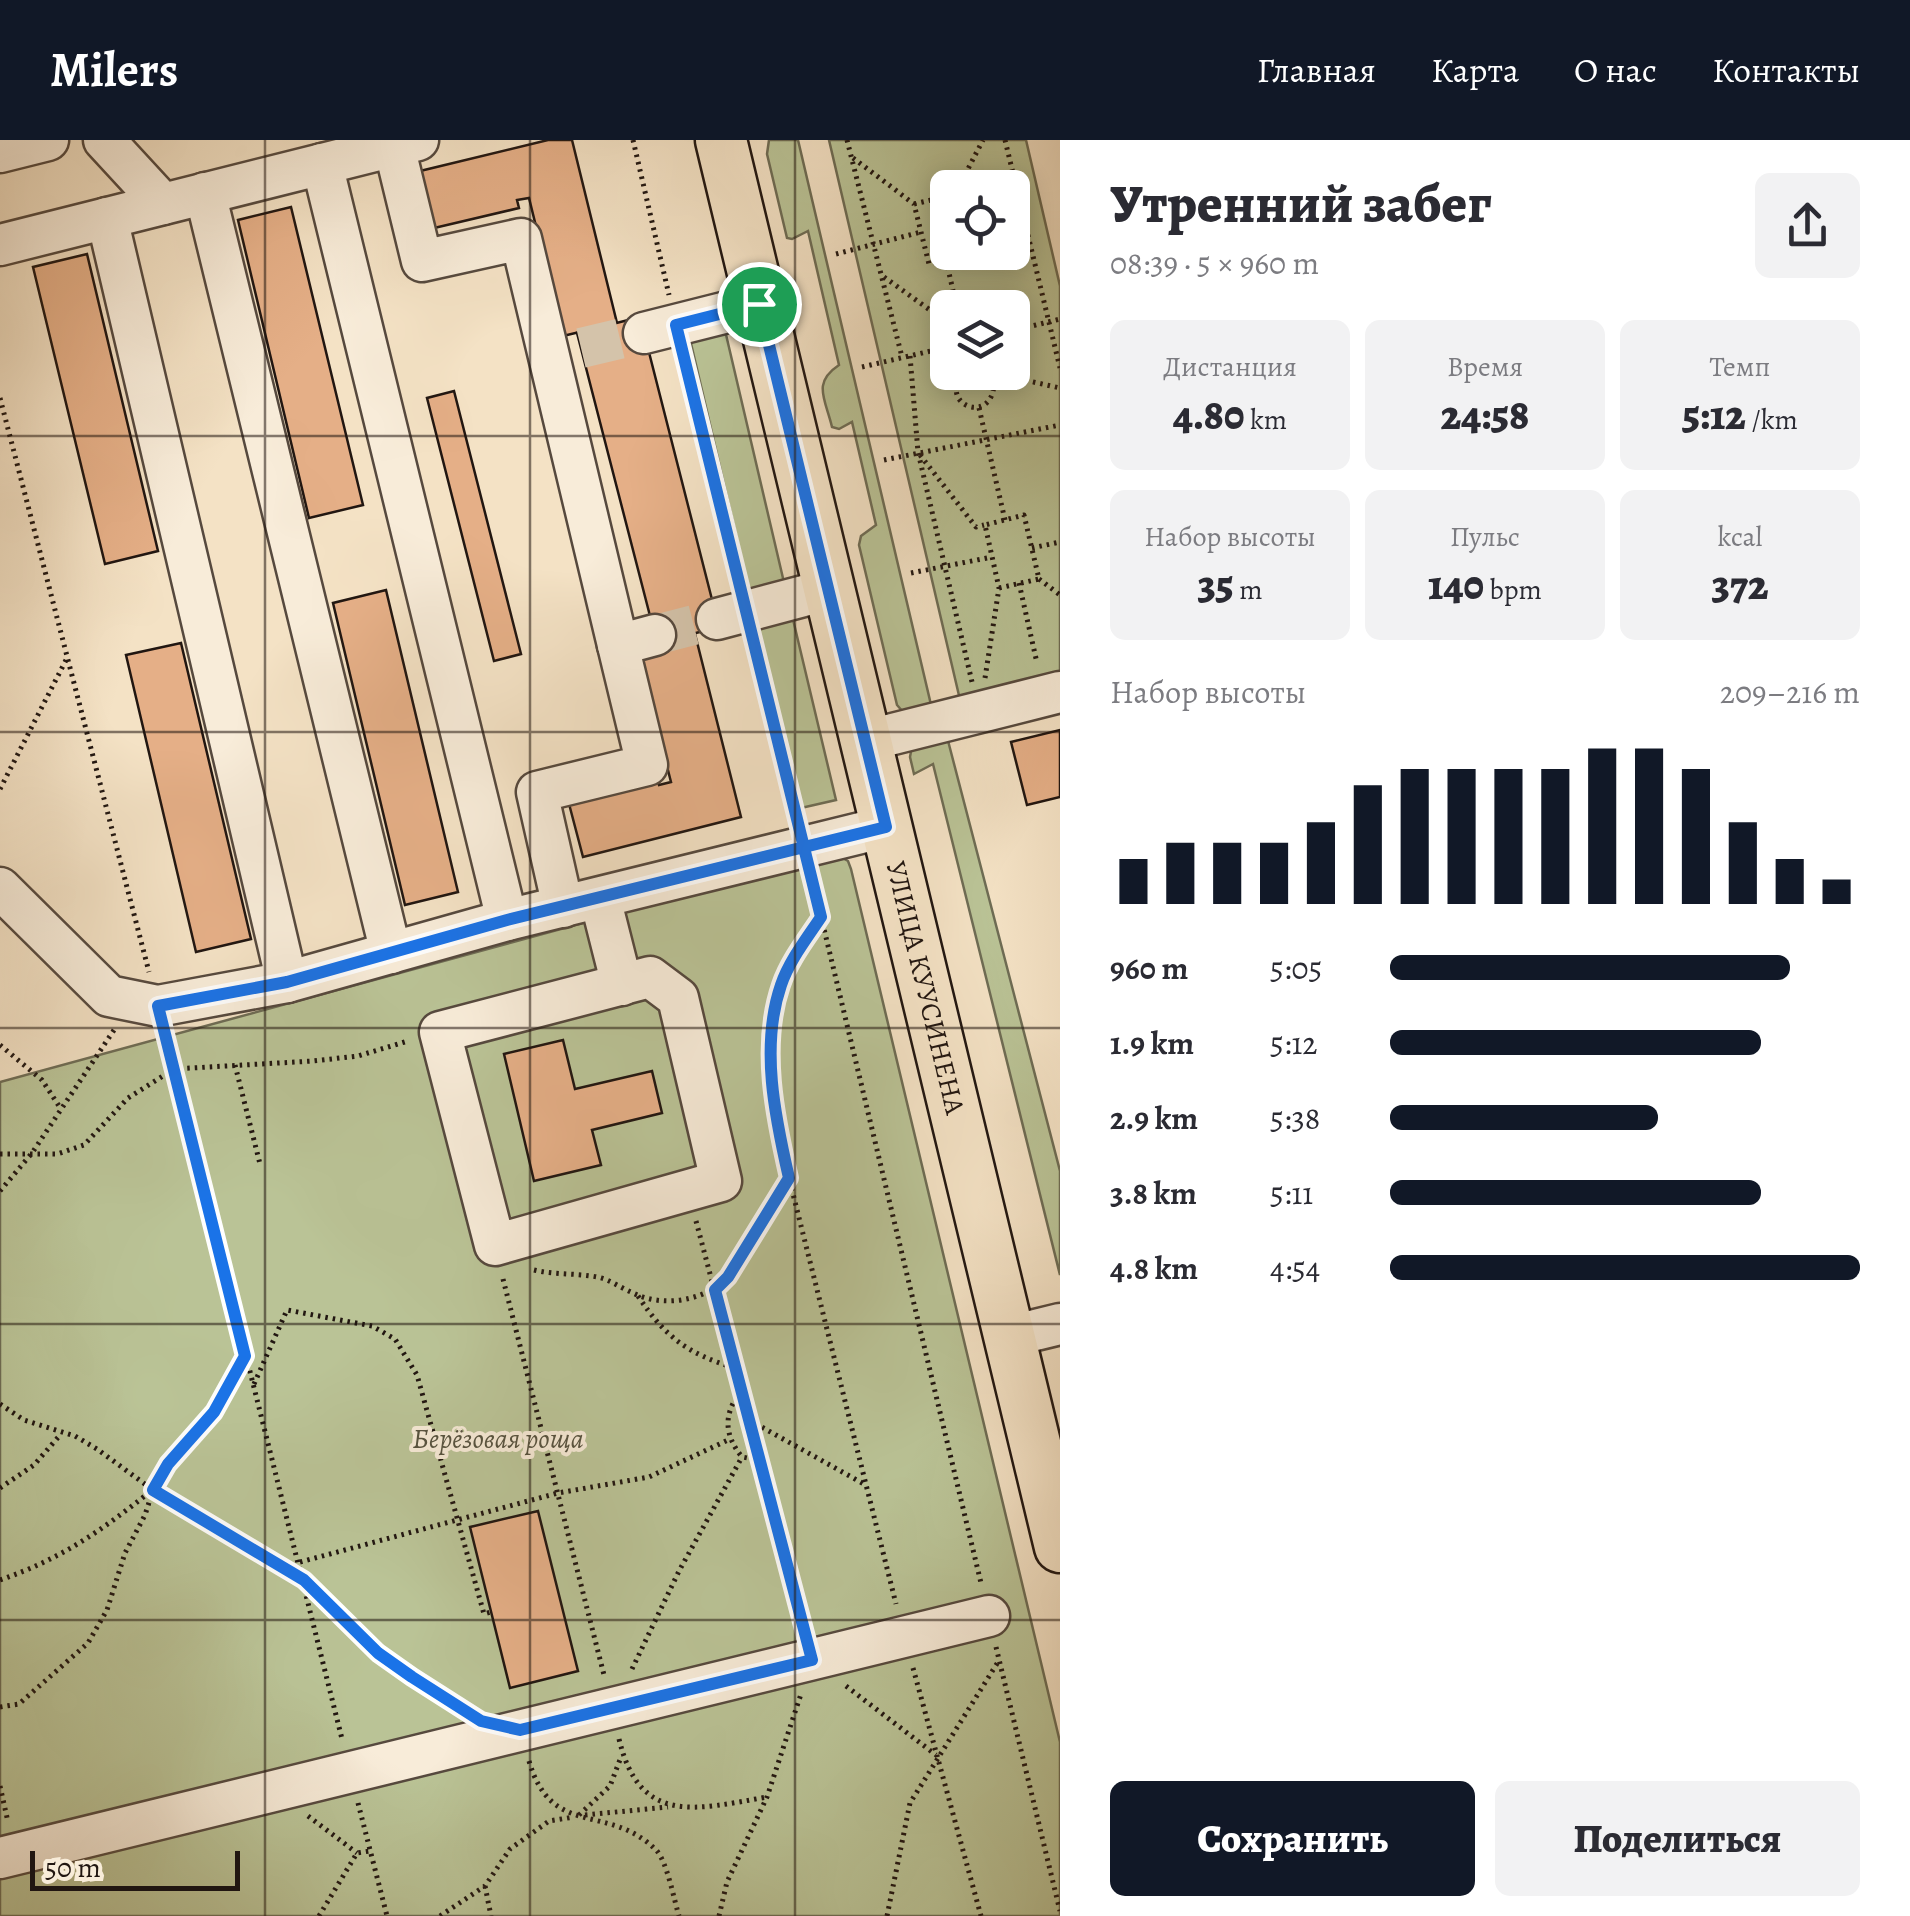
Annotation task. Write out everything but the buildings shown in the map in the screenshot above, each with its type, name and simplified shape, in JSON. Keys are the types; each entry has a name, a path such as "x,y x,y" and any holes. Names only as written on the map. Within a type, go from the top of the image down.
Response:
{"main road":[{"name":"УЛИЦА КУУСИНЕНА","path":"721,140 1060,1547"}],"street":[{"path":"104,140 163,204"},
{"path":"0,245 407,143 422,261 521,239 565,352 636,640 647,765 537,792 582,902 622,985"},
{"path":"322,164 507,920"},
{"path":"205,194 390,953"},
{"path":"107,218 287,982"},
{"path":"660,329 759,304"},
{"path":"732,615 830,589"},
{"path":"866,742 1054,680"},
{"path":"0,888 109,996 145,1004 287,982 507,920 886,827"},
{"path":"650,977 678,998 722,1181 496,1252 440,1032 622,985 650,977"},
{"path":"1011,1336 1060,1324"},
{"path":"0,1858 989,1616"}],"path":[{"path":"633,140 660,329 732,615 804,846 1060,1912"},
{"path":"847,140 881,276 906,356 918,452 973,686 1002,678"},
{"path":"967,170 983,140"},
{"path":"1005,140 1012,170"},
{"path":"851,156 914,204 930,264"},
{"path":"914,204 930,200"},
{"path":"836,254 921,232"},
{"path":"1030,243 1060,368"},
{"path":"881,276 930,310"},
{"path":"1030,327 1060,320"},
{"path":"862,367 930,350"},
{"path":"1030,381 1060,388"},
{"path":"956,390 967,406 979,408 990,402 994,390"},
{"path":"0,398 67,657 145,1004 174,1069 387,1916"},
{"path":"979,408 1004,520"},
{"path":"884,460 1060,424"},
{"path":"918,452 976,526 1024,516 1039,579 1060,596"},
{"path":"984,683 1000,588 985,525"},
{"path":"1032,548 1060,542"},
{"path":"912,573 992,556"},
{"path":"1000,588 1039,579"},
{"path":"1019,584 1038,670 1054,680"},
{"path":"0,789 67,657"},
{"path":"821,917 781,984 772,1036 773,1098 789,1178 904,1637 981,1916"},
{"path":"0,1191 145,1004"},
{"path":"0,1154 57,1154 84,1145 128,1098 174,1069 358,1056 440,1032"},
{"path":"0,1045 42,1080 62,1109"},
{"path":"235,1065 260,1164"},
{"path":"496,1252 531,1270 599,1277 638,1296 663,1300 695,1298 715,1290 728,1277 789,1178"},
{"path":"688,1190 812,1660 767,1796 727,1882 719,1916"},
{"path":"496,1252 625,1764 640,1787 668,1807"},
{"path":"638,1296 658,1326 677,1342 709,1360 735,1368"},
{"path":"253,1386 287,1310 372,1326 395,1340 417,1375 484,1614 491,1612"},
{"path":"0,1707 19,1704 88,1643 107,1610 125,1553 146,1515 153,1490 168,1464 214,1412 245,1356"},
{"path":"741,1392 727,1420 728,1440 742,1457 759,1460"},
{"path":"0,1404 24,1420 98,1449 153,1490 304,1580 378,1653 467,1712"},
{"path":"749,1420 866,1486"},
{"path":"0,1488 34,1464 62,1432"},
{"path":"299,1562 558,1493 649,1476 728,1440"},
{"path":"613,1708 679,1571 742,1457"},
{"path":"0,1580 44,1565 74,1548 153,1490"},
{"path":"812,1660 937,1756"},
{"path":"887,1916 910,1803 1000,1660"},
{"path":"520,1730 536,1783 556,1808 625,1827 659,1852 679,1916"},
{"path":"579,1816 610,1786 622,1754"},
{"path":"274,1791 357,1853"},
{"path":"440,1916 485,1886 510,1848 549,1821 668,1807 708,1807 767,1796"},
{"path":"319,1916 357,1853 370,1850"},
{"path":"485,1886 490,1916"}],"green space":[{"path":"769,140 798,140 932,709 904,713 897,705 859,545 861,536 876,525 852,422 839,429 832,427 824,399 826,378 839,365 808,231 787,238 767,154"},
{"path":"829,140 1026,140 1060,286 1060,681 961,704"},
{"path":"724,326 786,591 751,599 689,335"},
{"path":"791,611 836,800 801,808 755,619"},
{"path":"946,733 1060,1171 1060,1275 933,764 914,774 910,757 912,746"},
{"name":"Берёзовая роща","path":"839,856 848,861 851,869 1060,1742 1060,1916 0,1916 0,1082"}],"tunnel":[{"path":"581,348 644,333"},
{"path":"655,635 717,619"}],"route":[{"path":"759,304 676,325 748,611 804,846 821,917 781,984 772,1036 773,1098 789,1178 728,1277 715,1290 812,1660 520,1730 481,1721 412,1677 378,1653 304,1580 153,1490 168,1464 214,1412 245,1356 158,1006 287,982 507,920 804,846 886,827 759,304"}]}
